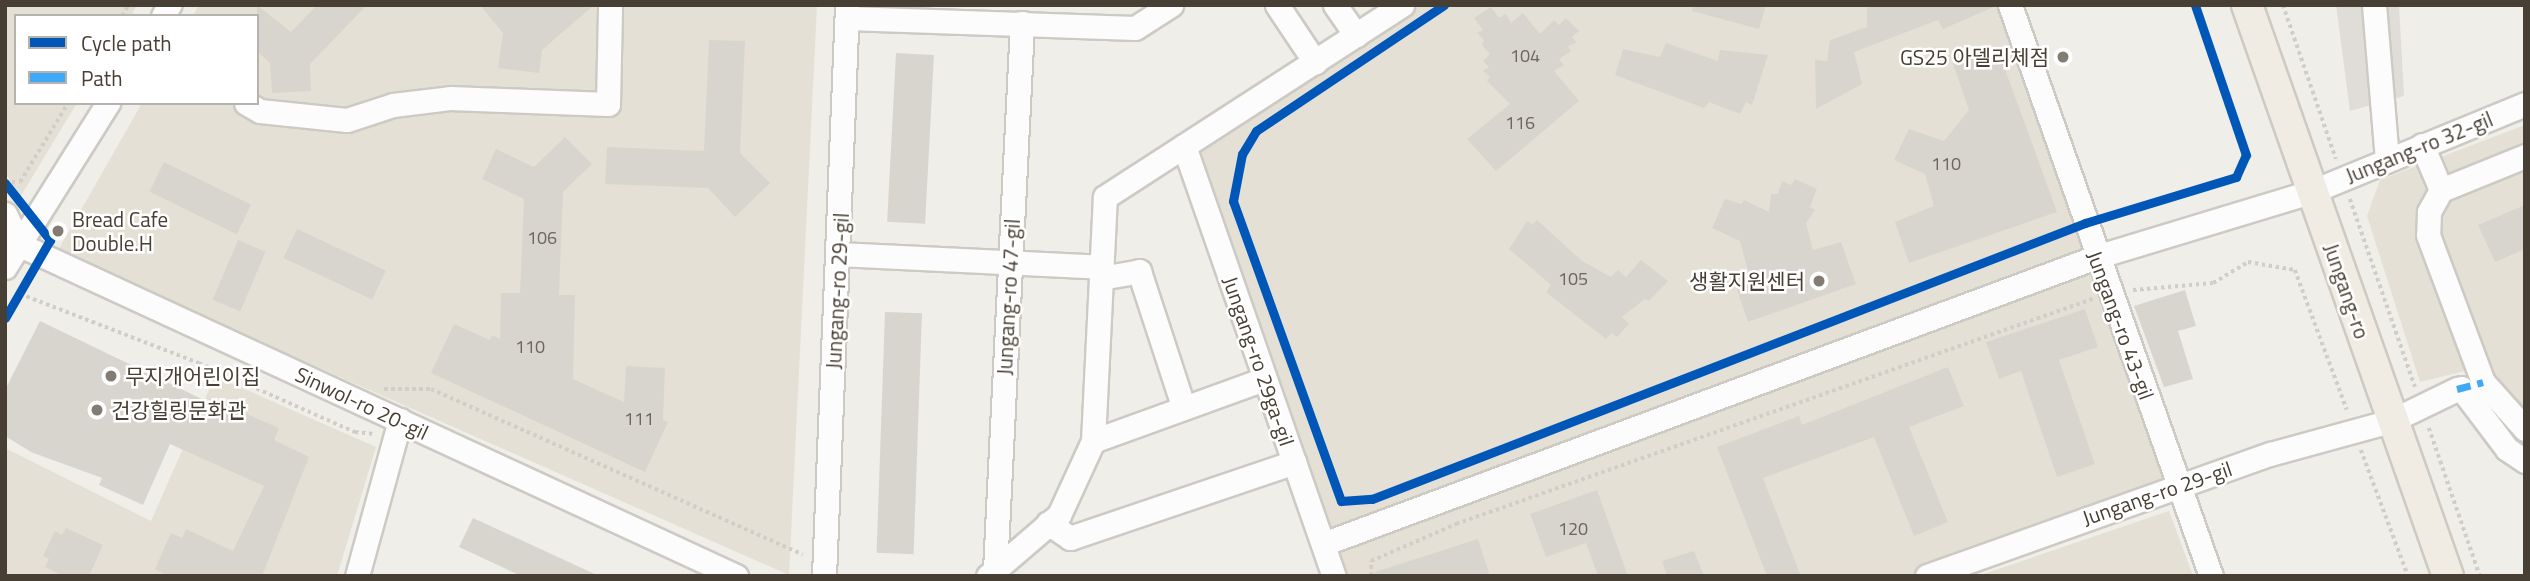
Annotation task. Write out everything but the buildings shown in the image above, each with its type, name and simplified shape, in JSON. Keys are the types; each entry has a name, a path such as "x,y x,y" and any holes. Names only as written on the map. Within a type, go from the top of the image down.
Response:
{"main road":[{"name":"Jungang-ro","path":"2247,5 2391,421 2448,576"}],"street":[{"path":"250,105 260,111 347,120 393,105 450,97 608,104 610,5"},
{"path":"847,12 1135,17 1171,5"},
{"path":"1277,5 1315,62"},
{"path":"1335,5 1356,35"},
{"name":"Jungang-ro 47-gil","path":"991,573 1059,515 1093,441 1105,197 1402,5"},
{"name":"Jungang-ro 43-gil","path":"2011,5 2096,257 2211,576"},
{"path":"2374,5 2387,160"},
{"name":"Jungang-ro 29-gil","path":"824,570 847,12"},
{"name":"Jungang-ro 47-gil","path":"991,573 1009,263 1028,17"},
{"name":"Jungang-ro 32-gil","path":"1323,544 2096,257 2313,191 2525,104"},
{"path":"5,267 107,105"},
{"path":"2422,145 2441,190"},
{"name":"Jungang-ro 29ga-gil","path":"1184,146 1334,576"},
{"path":"2525,156 2441,190 2429,212 2428,235 2483,382 2525,429"},
{"path":"5,214 20,245"},
{"name":"Sinwol-ro 20-gil","path":"20,245 736,576"},
{"path":"838,254 1009,263 1101,273 1139,271 1183,406"},
{"path":"1093,441 1183,406 1264,379"},
{"name":"Jungang-ro 29-gil","path":"1927,576 2179,485 2391,421 2459,389 2507,449 2525,461"},
{"path":"356,576 400,420"},
{"path":"1048,523 1070,538 1295,461"}],"path":[{"path":"1444,5 1256,131 1242,154 1233,201 1341,501 1372,499 2085,223 2236,177 2246,155 2195,5"},
{"path":"2283,5 2480,576"},
{"path":"5,183 20,182 67,105"},
{"path":"5,183 35,221"},
{"path":"13,306 16,292 41,255"},
{"path":"1371,576 1371,561 1456,524 2109,292 2213,283 2248,262 2295,270 2408,576"},
{"path":"371,389 431,389 824,570"}],"shaded area":[{"path":"5,5 137,5 132,14 14,14 14,105 76,105 19,199 5,171"},
{"path":"199,5 817,5 789,575 57,252 141,105 259,105 259,14 194,14"},
{"path":"1420,5 2006,5 2176,483 1919,576 1343,576 1196,154"},
{"path":"2336,5 2399,5 2404,96 2350,111"},
{"path":"2525,125 2525,443 2492,413 2465,371 2420,382 2367,216 2380,180"},
{"path":"215,376 376,447 337,576 5,576 5,448 151,521"},
{"path":"2169,511 2193,576 1978,576"}],"marked path":[{"path":"2457,389 2483,382"}],"cycle path":[{"path":"1444,5 1256,131 1242,154 1233,201 1341,501 1372,499 2085,223 2236,177 2246,155 2195,5"},
{"path":"5,183 50,240 5,318"}],"place":[{"name":"GS25 아델리체점","path":"2063,57"},
{"name":"Bread Cafe Double.H","path":"58,231"},
{"name":"생활지원센터","path":"1819,281"},
{"name":"무지개어린이집","path":"111,376"},
{"name":"건강힐링문화관","path":"97,410"}]}
